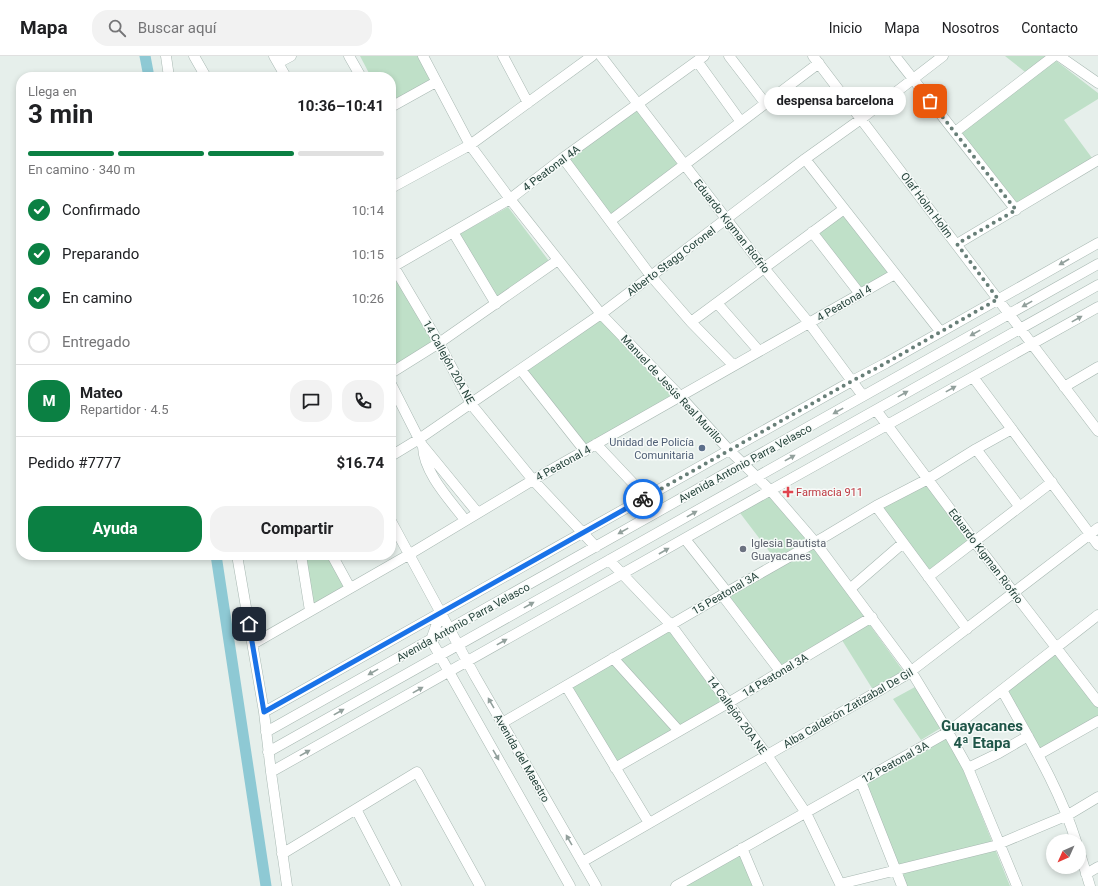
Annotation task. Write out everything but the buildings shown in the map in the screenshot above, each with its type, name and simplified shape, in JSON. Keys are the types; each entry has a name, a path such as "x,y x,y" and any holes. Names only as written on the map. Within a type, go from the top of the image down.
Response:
{"street":[{"path":"166,56 168,72"},
{"path":"194,56 203,72"},
{"path":"283,72 276,59 291,56"},
{"path":"349,56 358,72"},
{"name":"Manuel de Jesús Real Murillo","path":"423,56 470,145 558,260 601,314 680,396 729,450 771,491 815,542 912,671 968,768 1018,886"},
{"path":"503,56 528,103"},
{"path":"396,185 470,145 592,56"},
{"name":"Eduardo Kigman Riofrio","path":"601,56 764,268 809,323 863,396"},
{"path":"729,56 765,103"},
{"path":"895,56 1016,210"},
{"name":"Alberto Stagg Coronel","path":"396,454 421,442 471,404 601,314 805,159 861,119 944,56"},
{"path":"955,132 1054,56"},
{"path":"1059,56 1097,80"},
{"path":"700,59 741,122"},
{"name":"4 Peatonal 4A","path":"396,263 510,199 563,158 700,59"},
{"path":"610,221 741,122 816,59"},
{"name":"Olaf Holm Holm","path":"816,59 1098,431"},
{"path":"396,104 436,82"},
{"path":"563,158 651,276 691,322 733,365"},
{"path":"805,159 940,331"},
{"path":"957,244 1097,163"},
{"path":"691,322 844,209"},
{"path":"453,232 496,304"},
{"path":"812,232 860,294"},
{"name":"Avenida Antonio Parra Velasco","path":"264,712 1098,243"},
{"path":"396,370 439,343 558,260"},
{"name":"Avenida Antonio Parra Velasco","path":"266,732 1098,264"},
{"name":"14 Callejón 20A NE","path":"396,272 439,343 471,404 533,480 596,546"},
{"name":"4 Peatonal 4","path":"253,644 410,554 477,512 895,274"},
{"name":"Avenida Antonio Parra Velasco","path":"268,752 1098,285"},
{"path":"717,303 759,351"},
{"path":"271,772 1098,307"},
{"path":"1064,387 1098,367"},
{"path":"521,370 584,451"},
{"path":"973,377 1052,482 1094,531 1098,545"},
{"path":"396,394 421,442 477,512"},
{"name":"Eduardo Kigman Riofrio","path":"876,410 974,541 1098,702"},
{"name":"15 Peatonal 3A","path":"502,723 724,593 1012,429"},
{"path":"421,442 423,452 433,476 465,520"},
{"path":"596,444 646,497"},
{"path":"976,449 1019,506"},
{"path":"928,577 1052,482"},
{"path":"876,506 966,629"},
{"name":"Avenida del Maestro","path":"396,530 502,723 596,886"},
{"name":"Alba Calderón Zatizabal De Gil","path":"582,862 912,671 1094,531"},
{"path":"685,539 780,671"},
{"path":"851,588 903,543"},
{"path":"238,560 264,712 268,752 287,886"},
{"path":"302,560 310,611"},
{"path":"335,560 350,588"},
{"name":"14 Callejón 20A NE","path":"609,560 671,625 767,755 806,813 840,885"},
{"path":"431,640 441,612"},
{"name":"12 Peatonal 3A","path":"682,885 742,848 948,732 1098,616"},
{"name":"14 Peatonal 3A","path":"615,768 728,703 872,617"},
{"name":"Avenida del Maestro","path":"431,640 570,886"},
{"path":"613,658 679,731"},
{"path":"566,686 649,823"},
{"path":"1002,690 1028,736 1068,815 1074,834"},
{"path":"1038,756 1098,721"},
{"path":"968,768 999,753 1028,736"},
{"path":"282,854 417,772 480,886"},
{"path":"861,782 902,886"},
{"path":"840,885 1001,844 1068,815 1098,797"},
{"path":"356,808 396,886"},
{"path":"742,848 758,886"},
{"path":"1090,886 1086,874 1098,867"}],"green space":[{"path":"360,56 418,56 431,81 396,101 396,72 368,72"},
{"path":"1005,56 1054,56 1029,75"},
{"path":"1055,60 1098,93 1098,99 1064,120 1095,162 1018,204 961,133"},
{"path":"638,104 685,165 610,221 563,158"},
{"path":"508,207 549,261 494,300 454,237"},
{"path":"844,209 895,274 860,294 812,232"},
{"path":"396,276 439,343 396,370"},
{"path":"601,314 680,396 585,451 521,370"},
{"path":"928,479 974,541 928,577 876,506"},
{"path":"771,491 815,542 867,621 906,675 875,693 840,637 780,671 722,596 778,563 737,509"},
{"path":"302,560 335,560 350,587 310,611"},
{"path":"671,625 727,702 615,767 566,686"},
{"path":"1056,647 1098,702 1098,721 1038,755 1002,690"},
{"path":"915,687 944,726 921,740 893,699"},
{"path":"948,732 1010,886 902,886 861,782"},
{"path":"742,848 758,886 686,886 684,882"}],"waterway":[{"path":"145,56 148,72"},
{"path":"217,560 266,886"}],"way so far":[{"path":"643,499 998,299 957,244 1016,210 930,101"}],"place":[{"name":"despensa barcelona","path":"930,101"},
{"name":"Unidad de Policía Comunitaria","path":"702,448"},
{"name":"Farmacia 911","path":"788,492"},
{"name":"Iglesia Bautista Guayacanes","path":"743,549"}],"district":[{"name":"Guayacanes 4ª Etapa","path":"982,734"}],"route":[{"path":"249,624 264,712 643,499"}]}
